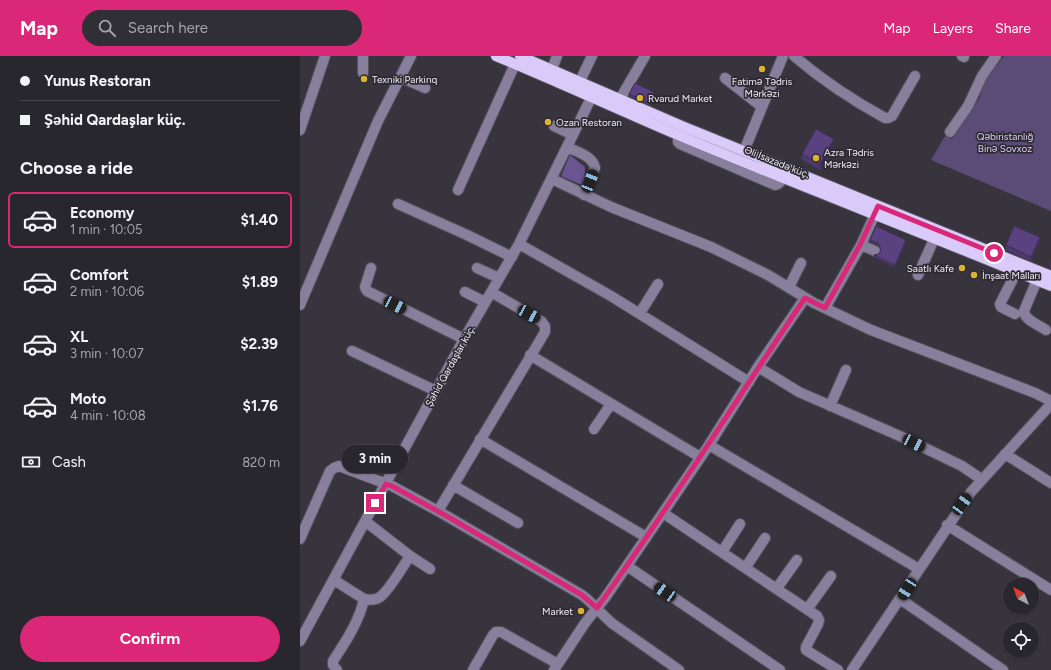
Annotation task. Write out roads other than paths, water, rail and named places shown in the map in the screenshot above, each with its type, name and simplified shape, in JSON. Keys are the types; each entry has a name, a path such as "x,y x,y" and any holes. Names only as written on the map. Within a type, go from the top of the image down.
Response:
{"main road":[{"name":"Əli İsazadə küç.","path":"496,56 552,69 578,86"},
{"name":"Əli İsazadə küç.","path":"517,60 578,86 620,99 877,210 935,237 1051,286"},
{"name":"Əli İsazadə küç.","path":"594,92 678,135 784,178 877,210 1051,276"}],"street":[{"path":"300,130 325,56"},
{"path":"363,56 363,73"},
{"path":"300,305 378,121 411,56"},
{"path":"552,69 557,56"},
{"path":"578,86 592,56"},
{"path":"620,99 645,56"},
{"path":"744,152 783,56"},
{"path":"794,56 841,92 885,118 892,116 915,76"},
{"path":"950,132 968,106 982,76 996,56"},
{"path":"458,190 517,60"},
{"path":"400,77 425,88"},
{"path":"725,78 762,107"},
{"name":"Şəhid Qardaşlar küç.","path":"300,641 305,623 334,580 464,339 519,244 594,92"},
{"path":"554,126 573,135"},
{"path":"567,147 591,159 594,163 595,168 584,195"},
{"path":"552,179 618,210 711,247 768,275 805,298 871,330 1035,393 1051,402 971,492 947,525 900,599 852,670"},
{"path":"398,204 512,257"},
{"path":"825,308 860,245 877,210"},
{"path":"918,275 935,237"},
{"path":"519,244 640,313 749,382"},
{"path":"860,245 875,251"},
{"path":"789,287 801,263"},
{"path":"371,268 365,287 367,291 464,339"},
{"path":"477,268 499,278"},
{"path":"1015,314 1000,306 1017,272"},
{"path":"1037,280 1024,314 1026,317 1046,330"},
{"path":"640,313 658,284"},
{"path":"465,292 485,302"},
{"path":"438,511 480,438 545,332 544,323 491,292"},
{"path":"473,670 496,632 501,632 556,667 709,445 758,367 805,298"},
{"path":"352,351 436,391"},
{"path":"530,355 700,457"},
{"path":"758,367 799,392 902,437 962,466 981,479"},
{"path":"830,406 846,370"},
{"path":"594,430 611,404"},
{"path":"480,438 646,537"},
{"path":"709,445 919,569"},
{"path":"1005,454 1051,483"},
{"path":"300,539 330,471 339,466 386,484 438,511 582,595 606,618 679,670"},
{"path":"453,485 518,523"},
{"path":"663,513 808,608 817,616 819,620 818,624 806,647 806,650 838,670"},
{"path":"365,521 410,556 430,569"},
{"path":"722,552 740,524"},
{"path":"947,525 1051,590"},
{"path":"746,567 765,538"},
{"path":"334,580 364,599 367,600 380,597 410,556"},
{"path":"777,588 797,560"},
{"path":"627,566 780,670"},
{"path":"808,608 831,576"},
{"path":"338,670 333,665 333,661 362,612 364,599"},
{"path":"900,599 1003,670"}],"place":[{"name":"Fatimə Tədris Mərkəzi","path":"762,69"},
{"name":"Texniki Parkinq","path":"364,79"},
{"name":"Rvarud Market","path":"640,98"},
{"name":"Ozan Restoran","path":"548,122"},
{"name":"Azra Tədris Mərkəzi","path":"816,158"},
{"name":"Saatlı Kafe","path":"962,268"},
{"name":"İnşaat Malları","path":"974,275"},
{"name":"Market","path":"581,611"}],"park label":[{"name":"Qəbiristanlığ Binə Sovxoz","path":"1005,142"}]}
